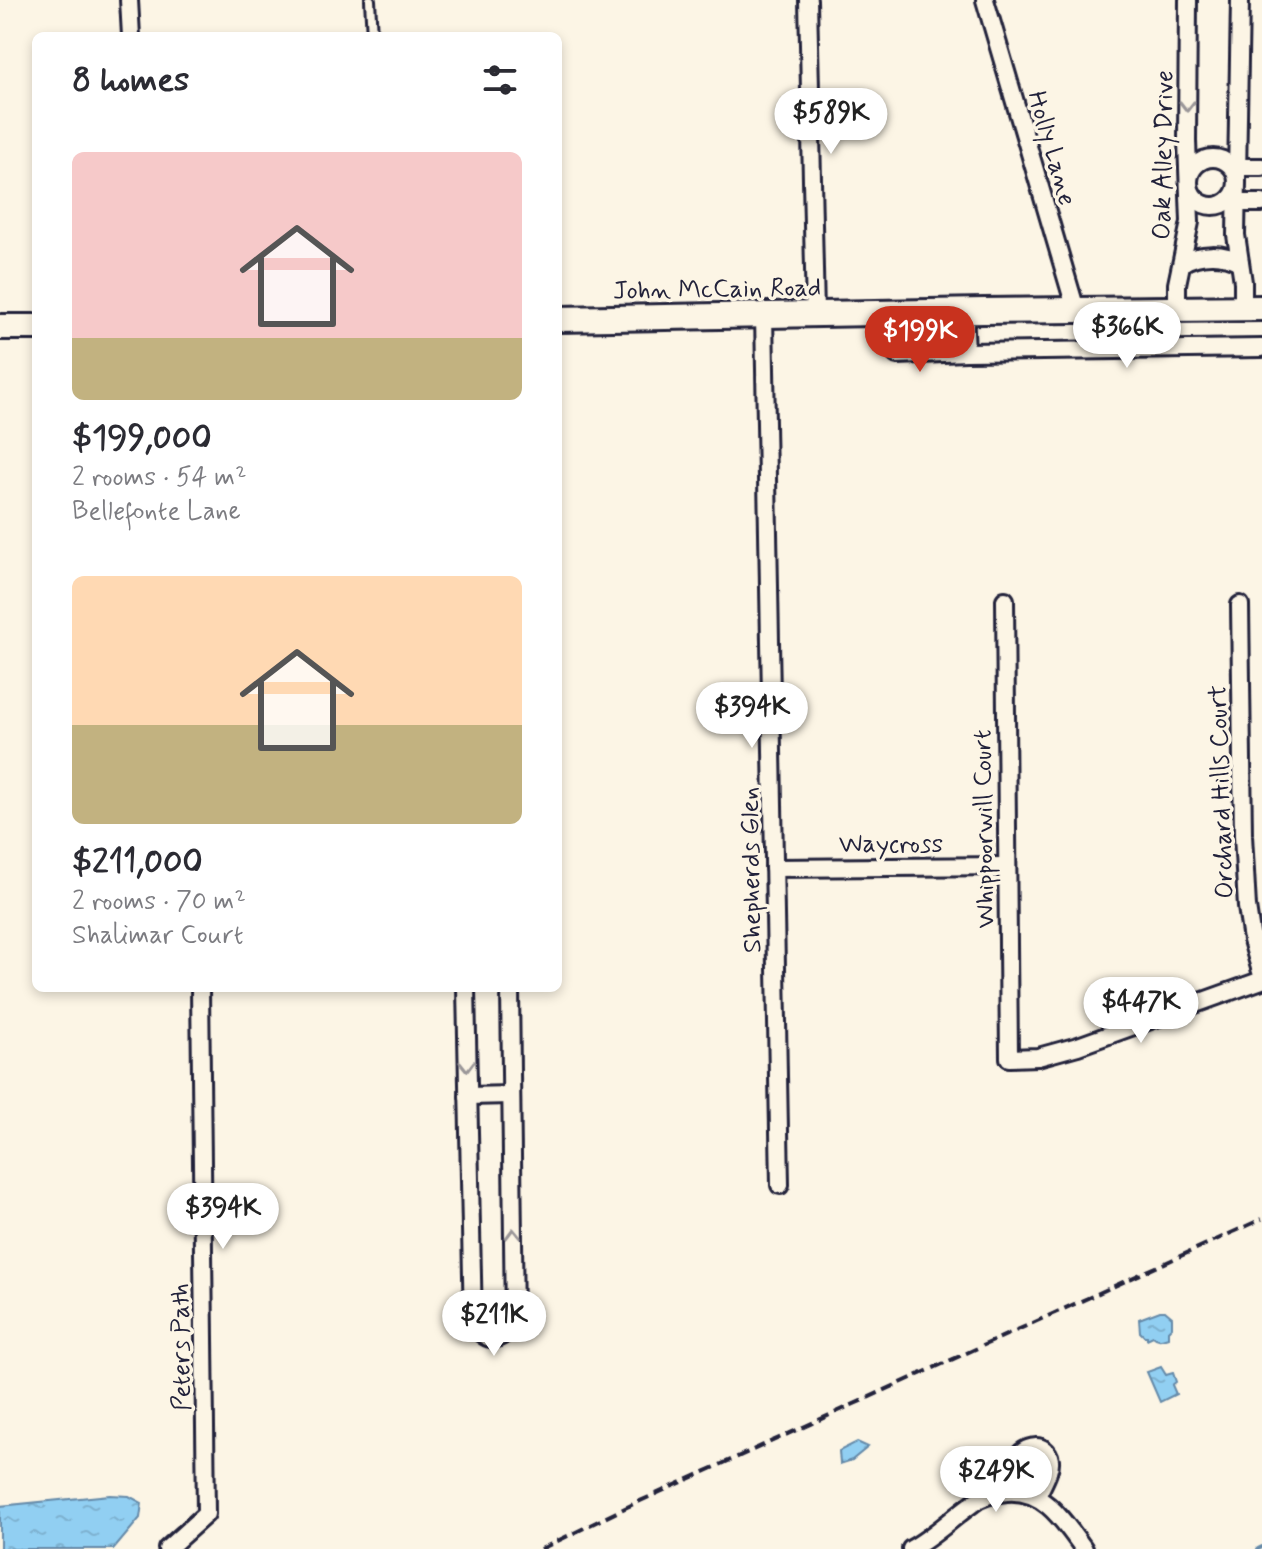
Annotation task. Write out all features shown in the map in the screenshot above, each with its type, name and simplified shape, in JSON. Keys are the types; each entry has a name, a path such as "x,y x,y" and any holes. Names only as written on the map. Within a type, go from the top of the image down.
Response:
{"main road":[{"name":"John McCain Road","path":"562,319 1252,308"},
{"path":"0,327 32,327"}],"street":[{"path":"129,0 131,32"},
{"path":"808,0 815,314"},
{"name":"Holly Lane","path":"985,0 1076,310"},
{"name":"Oak Alley Drive","path":"1177,309 1177,284 1190,222 1188,0"},
{"path":"1240,0 1236,235 1243,282 1252,308"},
{"path":"1218,158 1237,174 1236,190 1227,202 1212,207 1197,201 1189,188 1190,172 1201,161 1218,158"},
{"path":"1237,174 1262,167"},
{"path":"1237,203 1262,203"},
{"path":"1182,263 1200,256 1224,256 1240,263"},
{"path":"964,311 966,352"},
{"name":"Shepherds Glen","path":"764,315 780,1185"},
{"path":"897,355 1262,348"},
{"name":"Whippoorwill Court","path":"1005,600 1009,1058 1038,1057 1078,1046 1262,978"},
{"name":"Orchard Hills Court","path":"1240,605 1247,907 1262,978"},
{"name":"Waycross","path":"774,868 1007,866"},
{"name":"Peters Path","path":"167,1549 206,1514 200,992"},
{"path":"466,992 473,1324 489,1338 505,1335 514,1323 510,992"},
{"path":"468,1096 511,1095"},
{"path":"1013,1491 1015,1462 1027,1448 1040,1447 1050,1457 1050,1464 1037,1497"},
{"path":"911,1549 975,1501 999,1492 1013,1491 1037,1497 1060,1516 1084,1549"}],"lane":[{"path":"370,0 372,32"}],"water":[{"path":"1160,1311 1172,1317 1168,1337 1158,1339 1153,1336 1147,1339 1140,1332 1139,1319"},
{"path":"1161,1367 1166,1375 1173,1373 1176,1382 1172,1385 1176,1394 1160,1402 1147,1372"},
{"path":"857,1442 868,1447 852,1460 840,1464 839,1451"},
{"path":"110,1495 129,1496 142,1503 140,1518 114,1549 0,1549 0,1506"}],"waterway":[{"path":"1258,1549 1262,1547"}],"railway":[{"path":"541,1549 1262,1219"}]}
